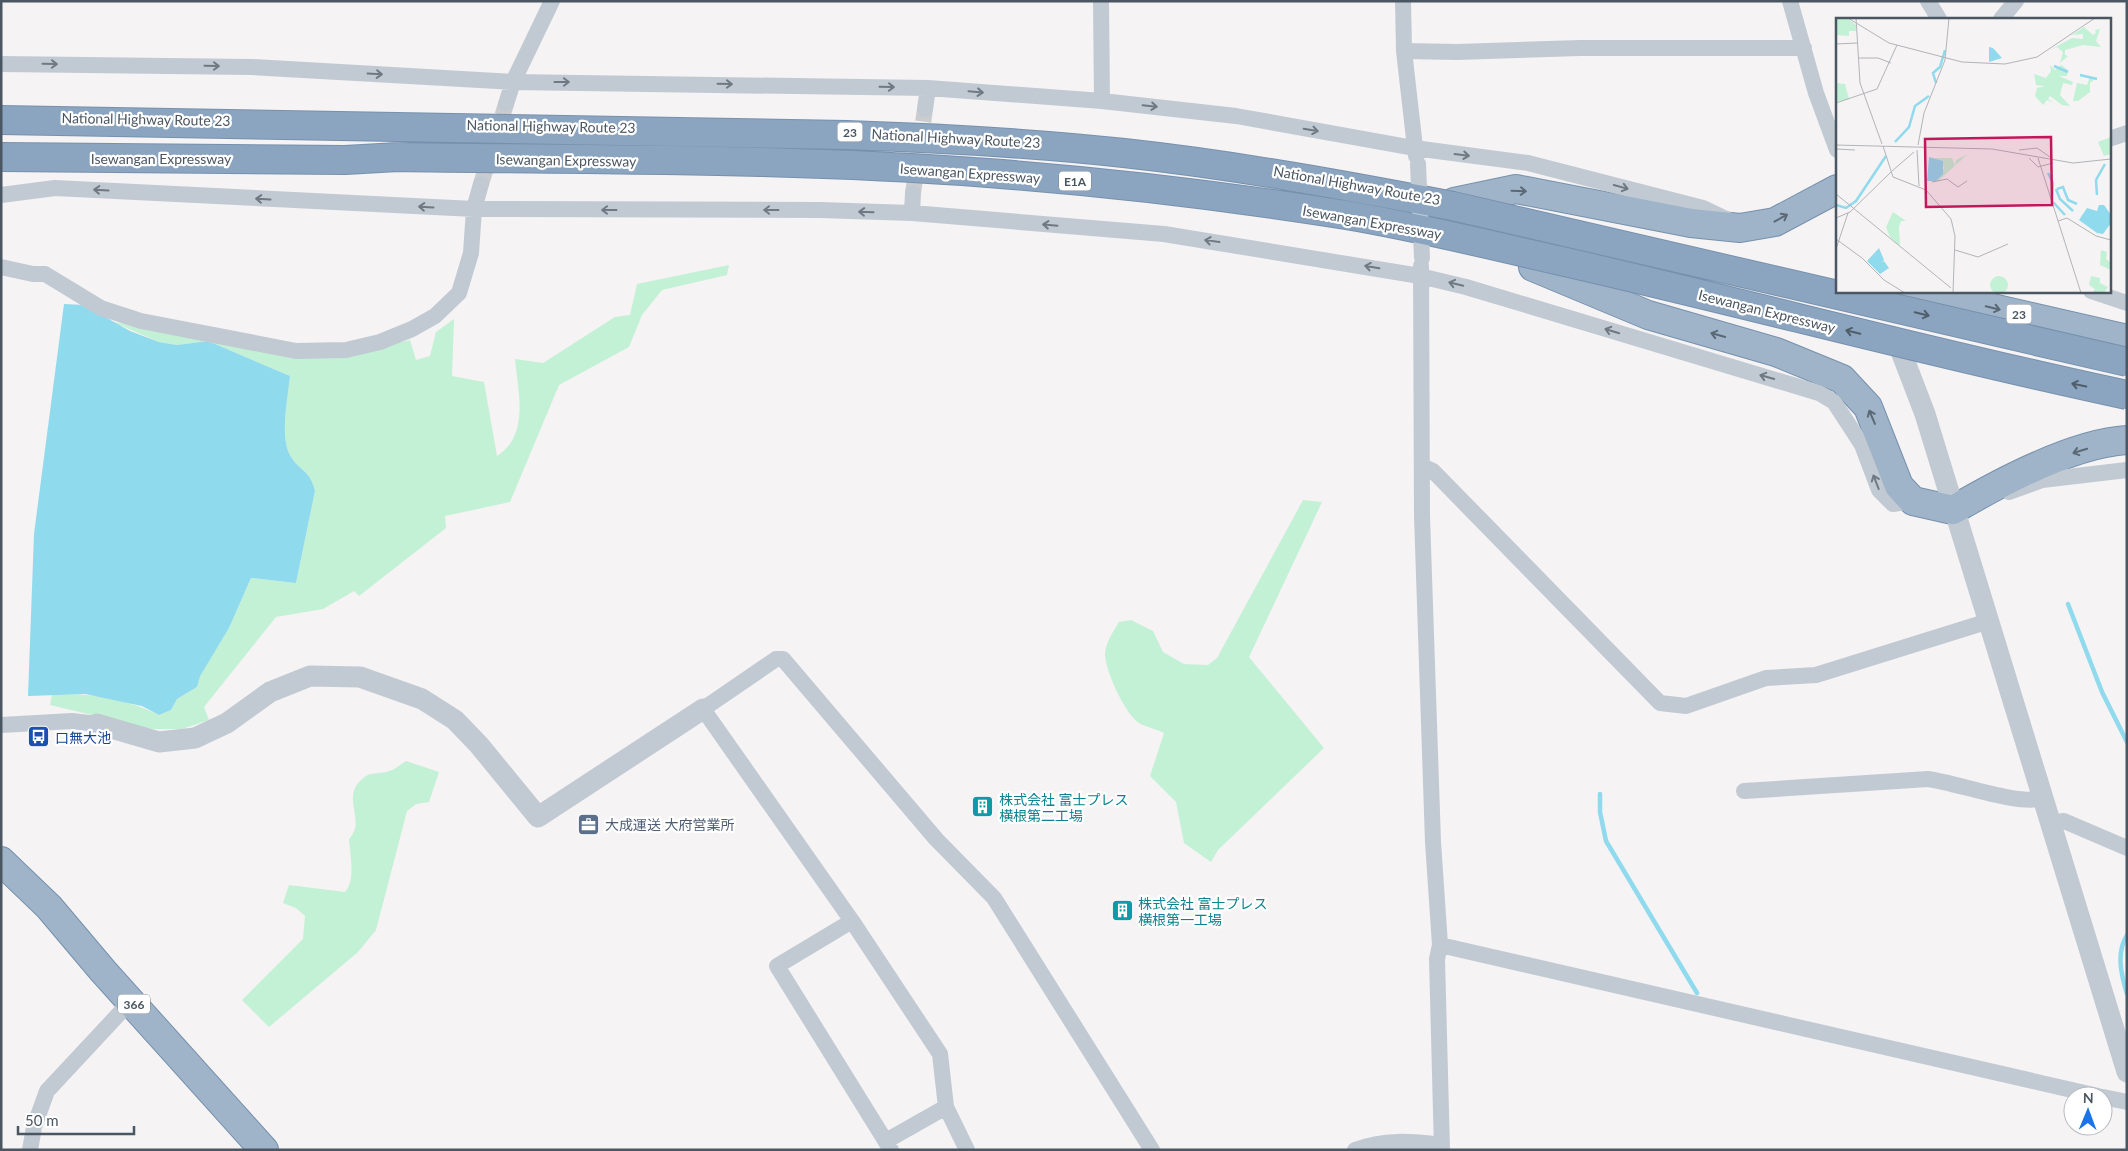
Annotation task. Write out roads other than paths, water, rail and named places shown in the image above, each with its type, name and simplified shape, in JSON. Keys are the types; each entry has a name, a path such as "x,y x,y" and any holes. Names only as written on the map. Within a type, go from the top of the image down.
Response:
{"highway":[{"name":"National Highway Route 23","path":"1,116 738,129 994,138 1144,151 1288,172 1454,202 1785,277 1836,283"},
{"path":"1,120 847,135 988,140 1125,153 1347,186 1454,206 2127,362"},
{"name":"Isewangan Expressway","path":"3,162 344,160 398,157 741,162 985,173 1124,185 1349,216 1458,238 1648,281 2028,374 2127,395"},
{"path":"3,162 369,164 953,174 1134,191 1265,207 1467,245 1533,267 1648,315 1776,352 1842,379 1868,406 1899,486 1913,501 1953,510 1987,490 2072,453 2112,440 2127,440"},
{"path":"1454,202 1516,189 1691,223 1740,228 1774,222 1836,190"},
{"path":"1533,267 1654,290"},
{"name":"23","path":"1918,292 2127,339"},
{"path":"2006,292 2028,304 2093,322 2127,328"},
{"name":"366","path":"1,861 49,907 264,1150"}],"street":[{"path":"506,104 513,82 552,1"},
{"path":"1101,1 1102,101"},
{"path":"1355,1150 1368,1145 1401,1140 1441,1147 1436,960 1440,945 1433,842 1422,466 1420,276 1422,258 1416,156 1404,51 1403,1"},
{"path":"1790,1 1816,93 1836,147"},
{"path":"1928,1 1938,18"},
{"path":"2002,18 2016,1"},
{"path":"1404,51 1457,52 1580,48 1804,48"},
{"path":"1,64 252,67 513,82 928,88 1102,101 1236,116 1416,156 1528,163 1702,208 1725,218 1740,228"},
{"path":"925,109 928,88"},
{"path":"2110,138 2127,133"},
{"path":"1,267 33,274 45,274 101,308 141,321 296,351 346,350 380,342 412,329 435,316 459,293 471,253 474,209 481,184"},
{"path":"1,195 55,188 474,209 820,210 912,213 1164,234 1420,276 1466,287 1819,393 1834,402 1862,445 1879,490 1893,504 1913,501"},
{"path":"912,213 913,193"},
{"path":"1881,292 1884,312 1925,414 2127,1072"},
{"path":"2094,292 2127,303"},
{"path":"1422,466 1433,470 1660,703 1686,706 1766,678 1816,675 1989,621"},
{"path":"1953,510 2042,480 2127,470"},
{"path":"1,725 72,722 98,724 159,742 195,738 227,723 270,692 310,676 360,677 422,699 455,720 480,745 538,817 703,710 776,658 783,659 936,839 994,898 1152,1150"},
{"path":"703,710 852,921 940,1054 946,1107 967,1150"},
{"path":"1744,791 1928,779 1952,782 2016,799 2036,801 2044,798"},
{"path":"2051,823 2064,821 2127,848"},
{"path":"852,921 777,966 888,1145 946,1107"},
{"path":"1440,945 2063,1088"},
{"path":"30,1150 34,1127 47,1091 131,1001"},
{"path":"2113,1099 2127,1102"}],"water":[{"path":"64,304 84,305 130,331 159,342 177,345 208,341 290,376 285,418 287,449 295,462 311,479 315,491 296,583 251,578 229,628 200,676 197,687 177,699 171,710 159,715 142,706 85,694 28,696 34,534"}],"waterway":[{"path":"2068,604 2102,692 2127,742"},
{"path":"1600,794 1600,812 1606,841 1697,993"},
{"path":"2127,935 2121,956 2121,971 2127,994"}],"tunnel":[{"path":"481,184 506,104"},
{"path":"913,193 925,109"}],"place":[{"name":"口無大池","path":"39,737"},
{"name":"株式会社 富士プレス 横根第二工場","path":"983,807"},
{"name":"大成運送 大府営業所","path":"589,824"},
{"name":"株式会社 富士プレス 横根第一工場","path":"1122,911"}]}
